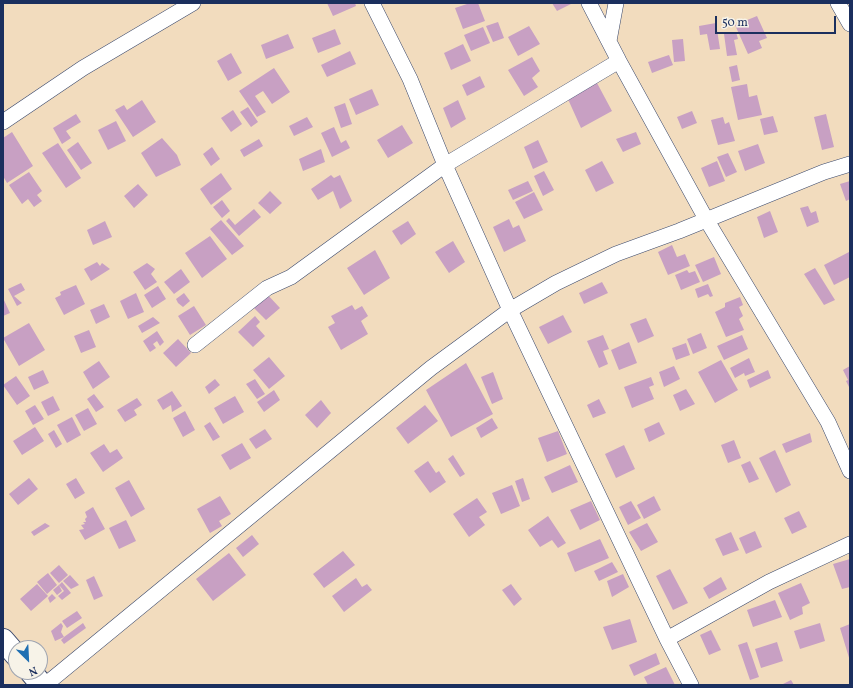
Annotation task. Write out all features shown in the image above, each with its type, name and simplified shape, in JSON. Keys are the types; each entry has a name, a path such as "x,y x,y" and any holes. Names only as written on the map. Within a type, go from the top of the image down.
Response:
{"street":[{"path":"3,122 83,68 193,3"},
{"path":"372,3 410,79 445,165 510,310 667,639 691,685"},
{"path":"589,3 619,61 706,219 828,422 850,471"},
{"path":"609,41 616,3"},
{"path":"838,3 850,24"},
{"path":"195,345 267,288 290,277 445,165 619,61"},
{"path":"45,685 431,368 510,310 556,283 616,254 679,231 824,172 850,164"},
{"path":"667,639 769,582 850,544"}],"building":[{"path":"327,3 355,3 356,6 333,16"},
{"path":"470,3 478,3 485,21 463,29 455,8"},
{"path":"552,3 573,3 557,11"},
{"path":"757,16 767,38 759,41 762,48 748,54 735,25"},
{"path":"498,22 504,38 493,42 486,26"},
{"path":"716,23 720,49 710,50 707,34 700,35 699,26"},
{"path":"529,26 540,44 518,56 508,37"},
{"path":"483,27 490,43 471,51 464,35"},
{"path":"335,29 341,44 318,53 312,38"},
{"path":"736,32 738,39 734,40 737,55 727,56 724,34"},
{"path":"288,34 294,48 266,59 261,45"},
{"path":"683,39 685,61 674,62 672,40"},
{"path":"463,44 471,61 451,70 444,53"},
{"path":"350,51 356,64 327,77 321,65"},
{"path":"231,53 242,73 228,81 217,61"},
{"path":"669,55 673,65 652,73 648,62"},
{"path":"532,57 540,71 532,78 538,87 524,96 508,70"},
{"path":"737,65 740,80 732,82 729,67"},
{"path":"274,68 290,92 272,104 263,91 255,96 266,112 257,117 239,91"},
{"path":"480,76 485,87 467,96 462,85"},
{"path":"597,83 612,111 581,128 567,97"},
{"path":"747,84 749,97 757,95 762,115 738,120 731,87"},
{"path":"372,89 379,105 356,115 349,99"},
{"path":"142,100 156,122 133,137 115,110 124,105 127,110"},
{"path":"458,100 466,119 451,128 443,108"},
{"path":"345,103 352,124 341,128 334,107"},
{"path":"248,107 258,122 251,127 240,112"},
{"path":"233,110 242,124 231,132 221,118"},
{"path":"692,111 697,123 682,129 677,117"},
{"path":"76,114 81,122 66,131 71,138 62,144 53,128"},
{"path":"826,114 834,147 822,150 814,117"},
{"path":"773,116 778,132 764,135 760,119"},
{"path":"307,117 313,127 294,136 289,126"},
{"path":"723,117 725,124 729,122 735,141 718,145 711,120"},
{"path":"116,121 126,141 108,150 98,130"},
{"path":"402,125 413,143 388,158 377,140"},
{"path":"334,127 341,143 346,140 350,148 332,157 321,133"},
{"path":"12,132 33,166 7,183 3,176 3,138"},
{"path":"636,132 641,144 623,152 616,139"},
{"path":"162,138 177,155 181,165 156,177 141,153"},
{"path":"259,139 263,146 244,157 240,150"},
{"path":"538,140 548,162 533,169 524,147"},
{"path":"78,142 92,163 81,170 67,150"},
{"path":"58,143 81,178 66,188 42,153"},
{"path":"758,144 765,163 745,171 738,151"},
{"path":"212,147 220,159 211,166 203,154"},
{"path":"321,149 325,162 303,171 299,159"},
{"path":"728,153 737,172 726,177 717,157"},
{"path":"602,161 614,183 596,192 585,170"},
{"path":"717,161 725,181 709,187 701,168"},
{"path":"544,171 554,190 543,196 534,176"},
{"path":"29,172 42,191 37,195 42,201 34,207 28,199 22,204 9,185"},
{"path":"221,173 232,189 211,205 200,189"},
{"path":"331,175 334,178 340,175 352,201 340,209 333,191 318,200 311,189"},
{"path":"528,181 533,191 513,200 508,190"},
{"path":"850,181 850,199 846,201 840,184"},
{"path":"138,184 148,195 134,208 124,196"},
{"path":"270,191 282,203 270,214 258,203"},
{"path":"534,192 543,210 524,219 515,202"},
{"path":"222,200 230,211 222,218 213,207"},
{"path":"808,206 811,213 816,211 819,222 807,227 800,208"},
{"path":"254,209 261,217 239,236 226,221 229,218 235,225"},
{"path":"770,211 778,232 764,238 757,217"},
{"path":"509,219 513,228 519,225 526,241 504,252 493,227"},
{"path":"221,220 244,246 232,255 210,229"},
{"path":"105,221 112,237 93,245 87,230"},
{"path":"408,221 416,234 401,245 392,231"},
{"path":"210,236 227,259 202,278 185,253"},
{"path":"453,241 465,262 449,273 435,252"},
{"path":"672,245 677,257 685,254 690,266 668,275 658,252"},
{"path":"375,250 390,278 364,295 347,268"},
{"path":"849,252 850,277 834,285 824,265"},
{"path":"714,257 721,274 703,282 695,265"},
{"path":"97,262 100,266 102,263 110,269 91,281 84,269"},
{"path":"147,263 155,269 151,274 157,282 145,290 133,272"},
{"path":"815,268 835,300 824,305 804,274"},
{"path":"181,269 190,282 174,294 164,282"},
{"path":"687,270 689,273 695,271 700,282 681,290 675,275"},
{"path":"602,282 608,293 584,304 579,293"},
{"path":"21,283 25,290 14,296 22,303 17,306 8,289"},
{"path":"708,284 713,296 710,297 708,294 698,298 695,289"},
{"path":"76,285 85,304 64,315 55,298 61,295 60,292"},
{"path":"158,286 166,299 152,308 144,295"},
{"path":"136,293 144,312 128,319 120,301"},
{"path":"184,293 190,301 183,307 176,299"},
{"path":"266,293 280,308 266,320 252,306"},
{"path":"740,297 743,305 739,307 743,316 739,319 744,330 726,337 715,312 725,307 725,303"},
{"path":"3,298 10,313 3,316"},
{"path":"104,304 110,317 96,324 90,310"},
{"path":"352,305 355,310 362,306 368,316 361,321 368,334 341,350 328,327 335,323 331,316"},
{"path":"194,306 206,325 190,335 178,316"},
{"path":"563,315 572,332 548,344 539,327"},
{"path":"255,316 260,322 256,326 265,336 253,347 238,332"},
{"path":"153,317 160,323 142,333 138,326"},
{"path":"646,318 654,336 638,343 630,324"},
{"path":"29,323 45,350 19,366 3,338"},
{"path":"89,330 96,347 81,353 74,336"},
{"path":"157,331 164,342 160,346 157,341 153,344 156,348 150,352 143,341"},
{"path":"701,333 707,348 693,354 687,339"},
{"path":"603,335 609,349 603,351 608,364 599,368 587,341"},
{"path":"742,335 748,349 724,360 717,346"},
{"path":"178,339 191,353 176,367 163,353"},
{"path":"629,342 637,363 619,370 611,350"},
{"path":"686,343 690,355 676,360 672,348"},
{"path":"269,357 285,376 269,389 253,370"},
{"path":"749,358 755,372 745,376 744,373 735,378 730,368"},
{"path":"721,360 738,390 715,403 698,372"},
{"path":"99,361 110,377 93,389 83,372"},
{"path":"466,363 493,414 451,437 426,390"},
{"path":"674,366 680,379 664,387 659,372"},
{"path":"850,366 850,389 846,381 848,380 843,370"},
{"path":"43,370 49,383 34,390 28,377"},
{"path":"768,370 771,378 750,388 747,380"},
{"path":"493,372 503,399 492,404 481,377"},
{"path":"16,376 30,396 17,405 3,385"},
{"path":"651,377 654,385 649,387 654,399 632,408 624,387"},
{"path":"215,379 220,385 209,394 205,387"},
{"path":"255,379 265,394 257,399 246,384"},
{"path":"686,389 695,404 680,411 673,395"},
{"path":"274,390 280,400 264,412 257,402"},
{"path":"172,391 182,406 172,412 171,405 163,410 157,400"},
{"path":"94,394 104,407 96,412 87,399"},
{"path":"53,396 60,410 48,416 41,402"},
{"path":"235,396 244,412 223,424 214,408"},
{"path":"137,398 142,405 134,410 137,415 125,422 117,410"},
{"path":"599,399 606,413 593,418 587,405"},
{"path":"321,400 331,413 317,428 305,415"},
{"path":"35,405 44,419 33,425 25,411"},
{"path":"425,405 438,421 408,444 396,428"},
{"path":"88,408 97,424 84,431 75,415"},
{"path":"185,411 195,430 183,437 173,418"},
{"path":"72,417 81,435 67,443 57,425"},
{"path":"492,418 498,428 481,438 476,428"},
{"path":"210,422 220,437 213,441 204,426"},
{"path":"659,422 665,434 649,442 644,429"},
{"path":"35,427 44,441 22,455 13,441"},
{"path":"265,429 272,439 256,449 249,439"},
{"path":"54,430 62,444 56,448 48,434"},
{"path":"558,431 567,454 547,462 538,438"},
{"path":"810,433 812,442 786,453 782,444"},
{"path":"734,440 741,458 728,463 721,445"},
{"path":"242,443 251,458 230,470 221,455"},
{"path":"104,444 110,453 117,449 123,458 103,472 90,453"},
{"path":"624,445 635,469 616,478 605,454"},
{"path":"775,450 791,485 776,493 759,458"},
{"path":"453,455 465,474 460,477 448,459"},
{"path":"428,461 436,473 439,471 446,482 430,493 414,471"},
{"path":"750,461 759,479 749,483 741,465"},
{"path":"570,465 578,482 552,493 544,477"},
{"path":"29,478 38,489 18,505 9,494"},
{"path":"76,478 85,493 75,499 66,484"},
{"path":"523,478 530,499 522,502 515,481"},
{"path":"129,480 145,509 131,517 115,488"},
{"path":"512,485 520,506 501,514 492,493"},
{"path":"220,496 231,514 219,521 222,526 210,533 197,509"},
{"path":"654,496 661,510 644,519 637,505"},
{"path":"477,498 487,512 479,517 485,525 469,537 453,514"},
{"path":"591,501 600,520 580,530 570,510"},
{"path":"631,501 641,518 628,525 619,507"},
{"path":"93,507 105,529 85,540 79,530 84,529 81,525 85,524 83,522 86,522 85,519 87,517 85,512"},
{"path":"799,511 807,527 792,534 784,518"},
{"path":"548,516 566,543 558,548 552,540 540,547 528,530"},
{"path":"126,520 136,541 119,549 109,528"},
{"path":"45,523 50,526 34,536 31,532"},
{"path":"647,523 658,542 641,551 629,532"},
{"path":"755,531 762,547 746,554 739,538"},
{"path":"731,532 739,550 723,556 715,539"},
{"path":"252,535 259,544 243,557 236,548"},
{"path":"600,539 609,558 575,572 567,553"},
{"path":"343,551 355,565 324,588 313,574"},
{"path":"229,553 246,575 213,601 196,579"},
{"path":"850,559 850,587 842,589 833,564"},
{"path":"612,562 618,572 599,581 594,571"},
{"path":"59,565 68,575 59,583 50,573"},
{"path":"670,569 688,603 673,610 656,576"},
{"path":"48,573 57,585 47,594 37,582"},
{"path":"623,574 629,587 612,597 607,581"},
{"path":"70,575 79,585 71,589 63,581"},
{"path":"94,576 103,596 94,600 86,580"},
{"path":"721,577 727,589 709,599 703,588"},
{"path":"356,578 362,587 367,584 372,590 344,612 332,596"},
{"path":"62,582 71,593 62,600 58,596 64,591 59,585"},
{"path":"801,583 810,603 802,607 803,614 790,620 778,593"},
{"path":"37,584 48,596 31,611 20,599"},
{"path":"511,584 522,599 514,606 502,590"},
{"path":"59,585 62,591 57,595 53,590"},
{"path":"52,594 56,598 50,603 48,598"},
{"path":"775,600 782,617 753,627 747,610"},
{"path":"77,611 82,618 67,628 62,621"},
{"path":"630,619 637,642 612,650 603,627"},
{"path":"61,623 63,626 61,632 64,637 55,641 51,631"},
{"path":"83,623 86,628 64,644 61,640"},
{"path":"820,623 825,641 800,649 794,631"},
{"path":"850,624 850,661 840,628"},
{"path":"711,630 721,650 709,655 700,635"},
{"path":"747,642 759,677 750,680 738,645"},
{"path":"777,642 783,661 761,668 755,649"},
{"path":"656,653 660,664 634,676 629,665"},
{"path":"666,667 675,685 648,685 644,677"},
{"path":"791,680 794,685 781,685"}]}
